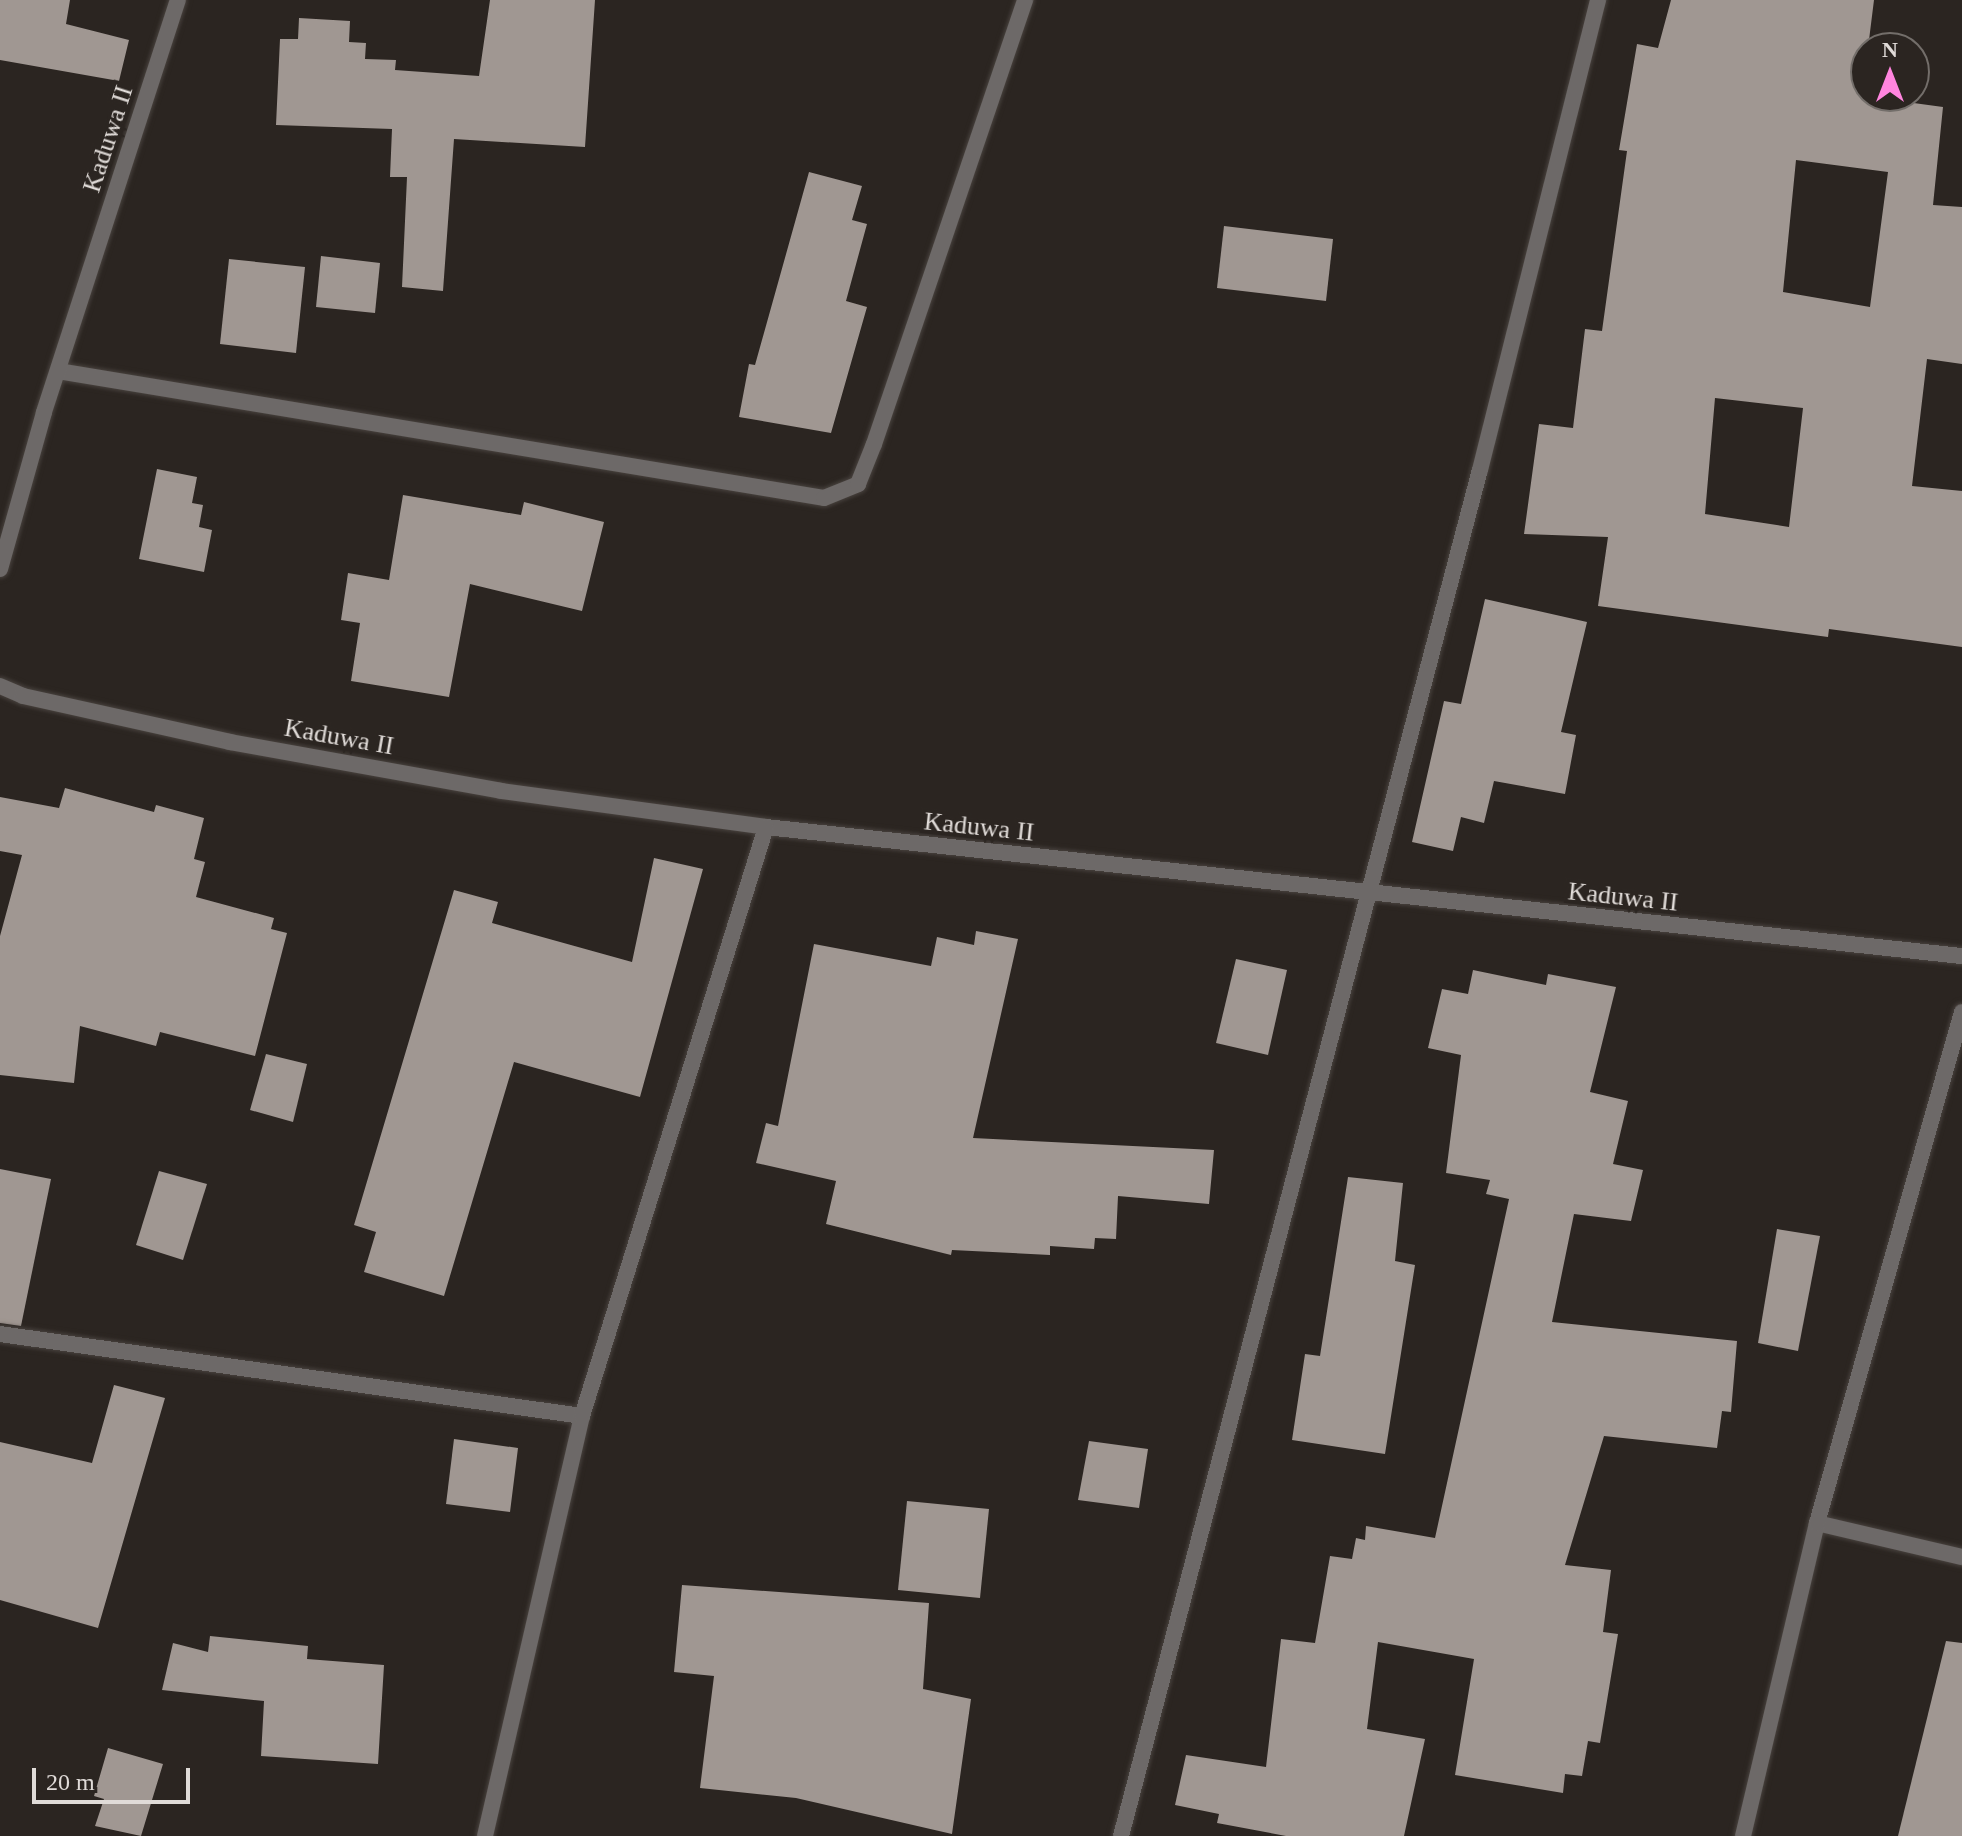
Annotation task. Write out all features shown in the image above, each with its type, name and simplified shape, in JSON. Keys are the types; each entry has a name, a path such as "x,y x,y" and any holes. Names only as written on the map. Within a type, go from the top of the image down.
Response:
{"street":[{"name":"Kaduwa II","path":"0,569 58,371 178,0"},
{"path":"58,371 824,498 858,484 869,457 1025,0"},
{"path":"1121,1836 1369,894 1598,0"},
{"name":"Kaduwa II","path":"0,686 23,696 290,753 501,791 766,827 1962,956"},
{"path":"485,1836 582,1416 766,827"},
{"path":"1743,1836 1817,1523 1962,1012"},
{"path":"0,1334 582,1416"},
{"path":"1817,1523 1962,1557"}],"building":[{"path":"0,0 70,0 66,24 129,40 119,81 0,60"},
{"path":"490,0 595,0 585,147 454,139 443,291 402,287 407,177 390,177 392,129 276,125 280,39 298,39 299,18 350,21 349,42 366,43 365,59 396,60 395,70 479,76"},
{"path":"1671,0 1874,0 1870,32 1850,32 1850,112 1930,112 1930,105 1943,107 1933,205 1962,207 1962,364 1927,359 1912,486 1962,491 1962,647 1829,629 1828,637 1598,606 1608,537 1524,534 1539,424 1573,428 1585,329 1602,331 1627,151 1619,150 1637,44 1658,48","holes":["1796,160 1888,172 1870,307 1783,292","1715,398 1803,408 1789,527 1705,514"]},
{"path":"809,172 862,186 852,220 867,224 846,301 867,307 831,433 739,417 749,364 755,365"},
{"path":"1224,226 1333,239 1326,301 1217,288"},
{"path":"321,256 380,263 375,313 316,307"},
{"path":"229,259 305,267 296,353 220,344"},
{"path":"157,469 197,477 192,503 203,505 199,527 212,530 204,572 139,559"},
{"path":"403,495 521,515 524,502 604,522 582,611 470,584 449,697 351,681 360,623 341,620 348,573 389,580"},
{"path":"1485,599 1587,622 1561,732 1576,735 1565,794 1494,781 1484,823 1461,817 1453,851 1412,842 1444,701 1461,704"},
{"path":"65,788 154,812 156,805 204,818 194,859 205,862 196,897 274,918 271,929 287,933 255,1056 160,1032 156,1046 80,1026 74,1083 0,1075 0,936 22,855 0,851 0,797 59,808"},
{"path":"654,858 703,869 640,1097 514,1062 444,1296 364,1272 376,1232 354,1225 454,890 498,902 492,923 632,962"},
{"path":"976,931 1018,939 973,1138 1214,1150 1209,1204 1118,1196 1116,1239 1095,1238 1094,1249 1050,1246 1050,1255 952,1250 951,1255 826,1224 836,1181 756,1163 766,1123 778,1126 814,944 931,966 937,937 974,945"},
{"path":"1236,959 1287,970 1268,1055 1216,1043"},
{"path":"1473,970 1546,985 1548,974 1616,987 1590,1092 1628,1101 1613,1164 1643,1170 1631,1221 1574,1214 1552,1322 1737,1341 1731,1412 1722,1411 1717,1448 1604,1436 1565,1565 1611,1570 1603,1632 1618,1634 1600,1743 1588,1741 1582,1776 1565,1774 1563,1793 1455,1775 1474,1659 1378,1642 1367,1729 1425,1739 1404,1836 1286,1836 1217,1823 1219,1814 1175,1805 1186,1755 1266,1767 1281,1639 1315,1643 1330,1556 1352,1559 1356,1538 1365,1540 1366,1526 1435,1538 1509,1199 1486,1194 1490,1180 1446,1173 1461,1055 1428,1048 1442,989 1468,994"},
{"path":"266,1054 307,1064 293,1122 250,1110"},
{"path":"0,1169 51,1179 21,1326 0,1323"},
{"path":"159,1171 207,1184 183,1260 136,1245"},
{"path":"1348,1177 1403,1183 1395,1261 1415,1265 1385,1454 1292,1440 1305,1354 1320,1356"},
{"path":"1777,1229 1820,1236 1798,1351 1758,1343"},
{"path":"114,1385 165,1398 98,1628 0,1600 0,1442 92,1463"},
{"path":"454,1439 518,1448 510,1512 446,1504"},
{"path":"1089,1441 1148,1449 1139,1508 1078,1500"},
{"path":"907,1501 989,1509 980,1598 898,1590"},
{"path":"682,1585 929,1603 923,1689 971,1699 952,1834 796,1798 700,1788 714,1676 674,1672"},
{"path":"210,1636 308,1646 307,1659 384,1665 378,1764 261,1756 264,1701 162,1690 173,1643 208,1652"},
{"path":"1946,1641 1962,1643 1962,1836 1898,1836"},
{"path":"108,1748 163,1764 141,1836 95,1826 104,1799 94,1796"}]}
